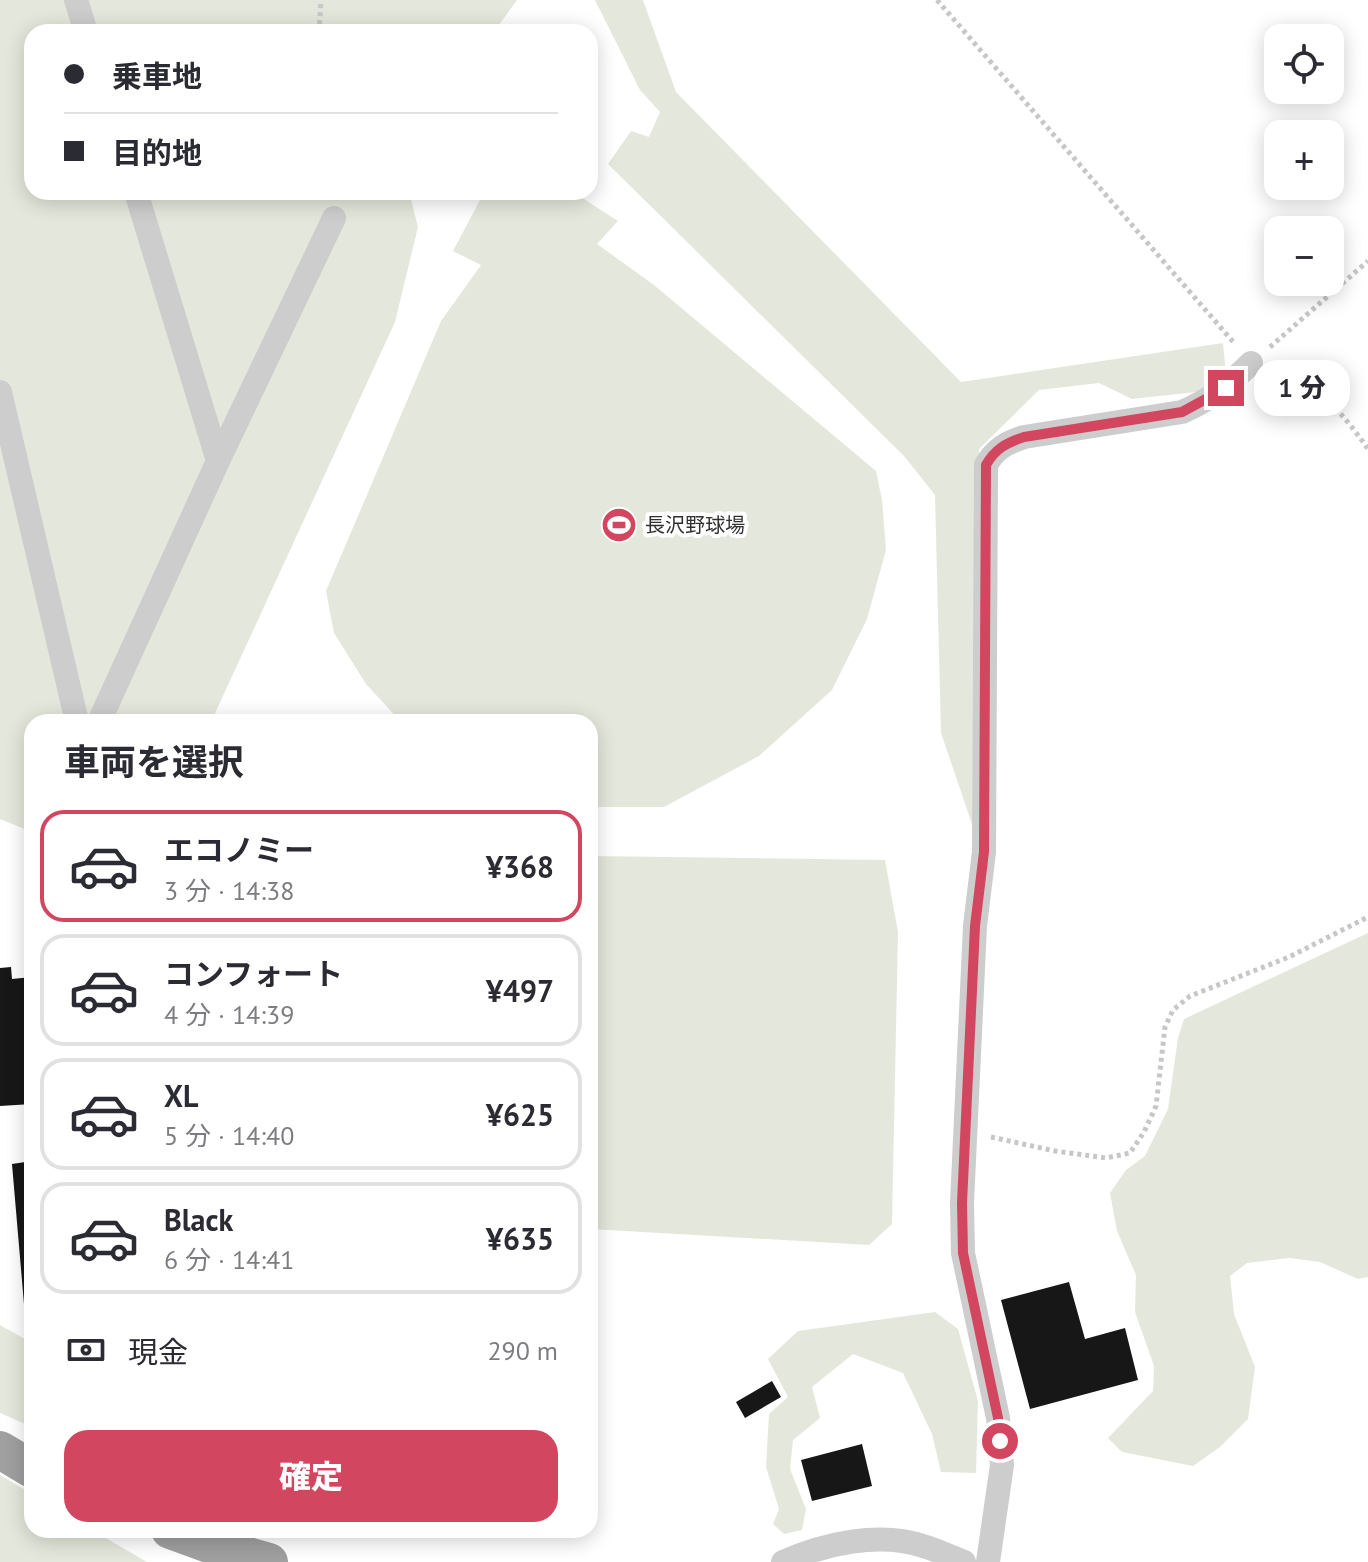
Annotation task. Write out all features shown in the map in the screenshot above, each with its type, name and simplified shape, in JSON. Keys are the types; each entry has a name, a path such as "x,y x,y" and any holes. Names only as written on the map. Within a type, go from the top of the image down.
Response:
{"highway":[{"path":"0,1450 24,1464"},
{"path":"195,1538 269,1562"}],"street":[{"path":"76,0 84,24"},
{"path":"138,200 218,461"},
{"path":"103,714 218,461 334,218"},
{"path":"988,1562 1002,1465 998,1418 963,1253 965,1132 975,926 984,852 986,465 992,453 1024,437 1182,412 1226,388 1251,363"},
{"path":"0,392 75,714"},
{"path":"783,1562 838,1543 876,1540 920,1544 964,1562"}],"path":[{"path":"320,24 321,0"},
{"path":"937,0 1251,363 1289,374 1324,397 1350,424 1368,449"},
{"path":"1251,363 1368,261"},
{"path":"965,1132 1106,1158 1130,1153 1156,1106 1165,1027 1173,1010 1190,996 1289,957 1368,917"}],"shaded area":[{"path":"0,0 517,0 500,24 24,24 24,200 411,200 418,227 395,322 215,714 24,714 24,829 0,819"},
{"path":"595,0 643,0 676,92 961,382 1223,343 1226,374 1196,392 1132,399 1099,383 1039,390 979,449 973,827 941,733 935,495 904,456 608,164 631,131 649,137 660,112 640,90"},
{"name":"長沢野球場","path":"480,200 585,200 618,221 597,244 654,285 876,471 886,550 867,619 832,690 759,756 664,807 598,807 598,714 394,714 366,684 334,633 326,591 441,321 481,265 453,251"},
{"path":"598,856 885,860 898,932 892,1224 869,1245 598,1229"},
{"path":"1368,933 1368,1277 1358,1279 1320,1262 1289,1258 1247,1263 1230,1276 1234,1314 1255,1367 1248,1419 1220,1447 1193,1466 1122,1452 1108,1438 1153,1391 1154,1366 1135,1312 1136,1275 1117,1231 1110,1193 1126,1170 1145,1156 1168,1109 1178,1038 1184,1019"},
{"path":"935,1312 958,1329 978,1401 976,1473 941,1472 932,1434 903,1373 853,1354 812,1387 820,1418 793,1440 790,1469 806,1509 802,1530 784,1534 773,1524 779,1509 766,1467 769,1414 788,1397 768,1359 798,1331"},
{"path":"0,1325 24,1338 24,1424 0,1413"},
{"path":"0,1475 24,1489 24,1538 106,1538 147,1562 0,1562"}],"building":[{"path":"11,967 12,979 24,978 24,1104 0,1106 0,968"},
{"path":"24,1162 24,1304 12,1164"},
{"path":"1069,1282 1085,1339 1125,1328 1138,1380 1030,1409 1001,1300"},
{"path":"772,1381 781,1397 745,1418 736,1402"},
{"path":"862,1444 872,1486 812,1501 801,1460"}],"place":[{"name":"長沢野球場","path":"619,525"}],"route":[{"path":"1000,1441 998,1418 963,1253 962,1203 975,926 984,852 986,465 992,453 1024,437 1182,412 1226,388"}]}
